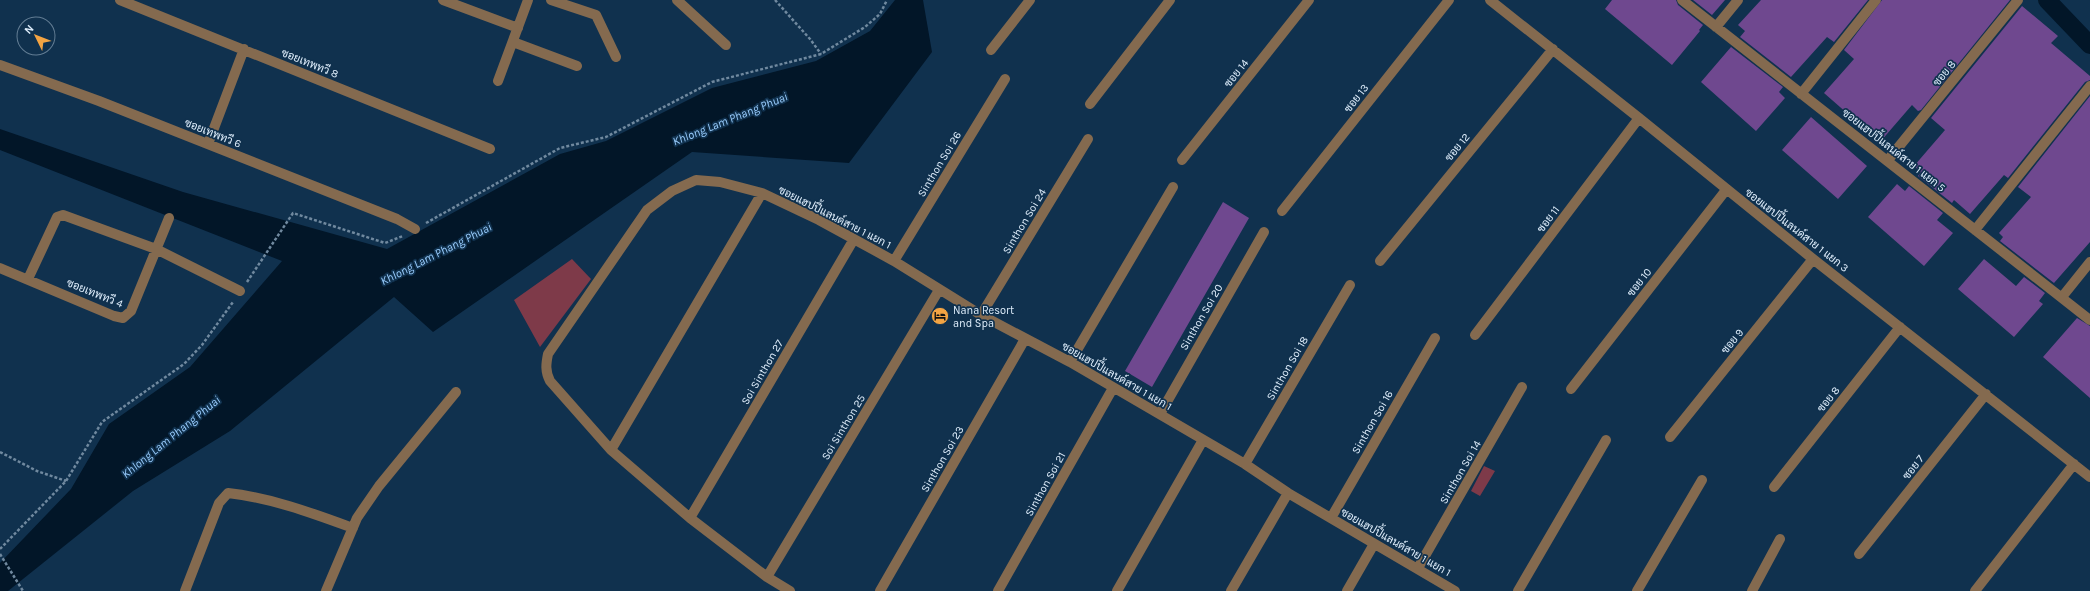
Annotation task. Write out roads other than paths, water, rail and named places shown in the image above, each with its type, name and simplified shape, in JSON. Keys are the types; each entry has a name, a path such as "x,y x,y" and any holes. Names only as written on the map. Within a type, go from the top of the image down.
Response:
{"street":[{"name":"ซอยเทพทวี 8","path":"120,0 490,149"},
{"path":"443,0 518,28"},
{"path":"498,81 528,0"},
{"path":"551,0 596,15 616,57"},
{"path":"677,0 726,45"},
{"path":"991,50 1030,0"},
{"path":"1090,104 1170,0"},
{"name":"ซอย 14","path":"1182,160 1309,0"},
{"name":"ซอย 13","path":"1282,212 1449,0"},
{"name":"ซอยแฮปปี้แลนด์สาย 1 แยก 3","path":"1490,0 1640,118 1726,190 2090,477"},
{"name":"ซอยแฮปปี้แลนด์สาย 1 แยก 5","path":"1682,0 1801,94 1888,160 2090,320"},
{"path":"1716,27 1738,0"},
{"path":"1801,94 1876,0"},
{"name":"ซอย 8","path":"1888,160 2018,0"},
{"path":"513,42 577,66"},
{"path":"208,144 244,49"},
{"name":"ซอย 12","path":"1380,261 1553,49"},
{"name":"ซอยเทพทวี 6","path":"0,65 208,144 397,219 416,229"},
{"name":"Sinthon Soi 26","path":"894,261 1005,79"},
{"path":"1975,230 2090,86"},
{"name":"ซอย 11","path":"1475,335 1640,118"},
{"name":"Sinthon Soi 24","path":"981,315 1088,139"},
{"name":"ซอยแฮปปี้แลนด์สาย 1 แยก 1","path":"790,591 767,576 690,518 611,450 550,381 546,367 548,354 648,210 672,191 696,180 720,182 762,193 854,239 894,261 981,315 1070,362 1160,414 1245,464 1288,493 1455,591"},
{"path":"1070,362 1173,187"},
{"name":"ซอย 10","path":"1571,389 1726,190"},
{"path":"611,450 762,193"},
{"path":"28,279 46,239 60,215 156,249 240,291"},
{"name":"ซอยเทพทวี 4","path":"0,268 114,316 123,318 131,311 169,218"},
{"name":"Sinthon Soi 20","path":"1160,414 1264,232"},
{"name":"Soi Sinthon 27","path":"690,518 854,239"},
{"name":"ซอย 9","path":"1670,437 1813,259"},
{"path":"2062,297 2090,262"},
{"name":"Sinthon Soi 18","path":"1245,464 1350,285"},
{"name":"Soi Sinthon 25","path":"767,576 939,290"},
{"name":"ซอย 8","path":"1774,487 1900,327"},
{"name":"Sinthon Soi 16","path":"1331,518 1435,338"},
{"name":"Sinthon Soi 23","path":"880,591 1025,339"},
{"name":"Sinthon Soi 14","path":"1418,568 1522,387"},
{"name":"Sinthon Soi 21","path":"998,591 1113,388"},
{"path":"326,591 357,518 379,486 456,392"},
{"name":"ซอย 7","path":"1859,554 1986,394"},
{"path":"1117,591 1203,440"},
{"path":"1518,591 1606,440"},
{"path":"1975,591 2074,464"},
{"path":"1637,591 1702,480"},
{"path":"185,591 219,503 228,493 256,496 290,505 353,528"},
{"path":"1231,591 1288,493"},
{"path":"1752,591 1780,539"},
{"path":"1347,591 1374,544"}],"water":[{"name":"Khlong Lam Phang Phuai","path":"895,0 923,0 932,52 849,163 692,152 433,332 394,297 230,431 133,491 8,591 0,591 0,563 71,489 109,424 190,367 282,261 0,150 0,129 183,192 387,249 560,154 606,141 712,88 816,61 870,31"}],"waterway":[{"path":"2047,0 2090,45"}],"place":[{"name":"Nana Resort and Spa","path":"940,316"}]}
